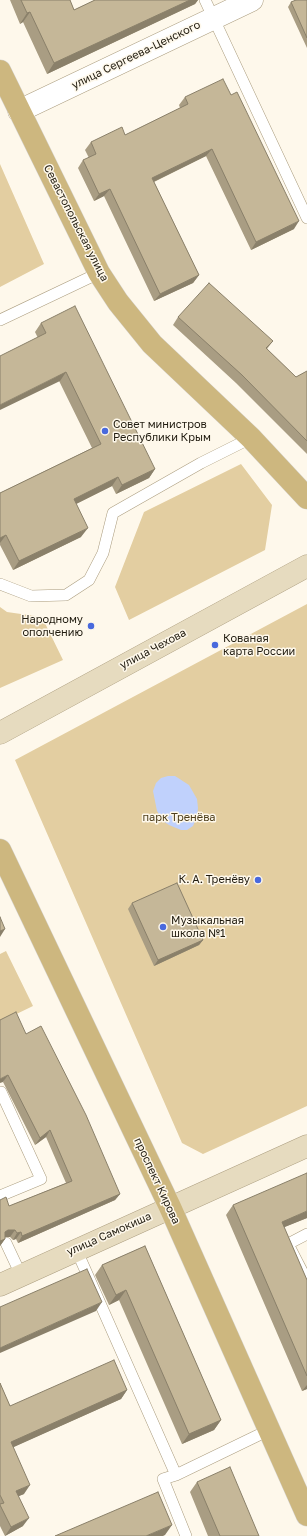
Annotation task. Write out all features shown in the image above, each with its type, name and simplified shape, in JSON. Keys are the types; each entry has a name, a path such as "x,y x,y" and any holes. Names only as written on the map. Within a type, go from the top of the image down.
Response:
{"main road":[{"name":"Севастопольская улица","path":"0,71 99,273 118,302 152,344 251,438 307,498"},
{"name":"улица Чехова","path":"0,733 307,566"},
{"name":"проспект Кирова","path":"0,850 170,1207 307,1515"},
{"name":"улица Самокиша","path":"0,1284 307,1146"}],"street":[{"name":"улица Сергеева-Ценского","path":"19,111 209,9 252,0"}],"lane":[{"path":"209,9 307,218"},
{"path":"0,320 99,273"},
{"path":"0,584 31,596 66,595 89,580 103,552 114,513 201,463 251,438"},
{"path":"0,1196 41,1179 1,1092"},
{"path":"307,1234 288,1244 307,1281"},
{"path":"6,1243 21,1275"},
{"path":"76,1249 176,1474"},
{"path":"186,1536 163,1479 269,1430"}],"green space":[{"path":"0,164 44,264 0,287"},
{"path":"241,464 272,505 265,550 129,620 115,587 144,512"},
{"name":"парк Тренёва","path":"307,604 307,1106 203,1154 182,1143 15,760"},
{"path":"0,607 7,612 42,617 63,660 0,688"},
{"path":"6,951 33,1006 0,1022 0,954"}],"water":[{"path":"175,776 189,785 197,799 197,816 193,826 187,830 181,830 169,825 163,821 157,811 153,791 156,783 161,778"}],"building":[{"path":"21,0 70,0 74,10 95,0 190,0 54,63 30,12 27,13"},
{"path":"296,0 307,0 307,38 291,2"},
{"path":"223,79 231,95 237,92 299,221 256,242 212,149 152,178 199,275 160,294 110,189 99,194 83,160 96,154 91,142 122,127 125,135 188,104 185,97"},
{"path":"209,283 273,341 266,348 296,377 307,371 307,441 242,375 178,317"},
{"name":"Совет министров Республики Крым","path":"75,306 155,469 122,485 118,477 74,499 88,528 19,561 6,535 0,538 0,493 101,444 66,372 0,405 0,356 46,333 41,323"},
{"name":"Музыкальная школа №1","path":"177,883 203,940 158,960 132,903"},
{"path":"0,917 5,929 0,931"},
{"path":"16,1012 26,1034 41,1026 86,1115 120,1194 22,1236 21,1232 17,1233 15,1230 8,1230 5,1232 5,1239 0,1241 0,1200 6,1197 9,1206 72,1181 50,1130 40,1138 8,1075 0,1079 0,1020"},
{"path":"307,1173 307,1211 282,1222 307,1280 307,1376 233,1205"},
{"path":"145,1246 221,1420 189,1434 126,1290 116,1295 102,1265"},
{"path":"87,1269 102,1302 0,1348 0,1307"},
{"path":"114,1360 127,1390 11,1442 30,1485 16,1491 29,1518 11,1527 0,1505 4,1503 0,1495 0,1383 10,1406"},
{"path":"230,1467 259,1536 220,1536 197,1482"},
{"path":"158,1492 172,1525 146,1536 55,1536"}],"place":[{"name":"Совет министров Республики Крым","path":"105,431"},
{"name":"Народному ополчению","path":"91,626"},
{"name":"Кованая карта России","path":"215,645"},
{"name":"К. А. Тренёву","path":"258,880"},
{"name":"Музыкальная школа №1","path":"163,927"}]}
